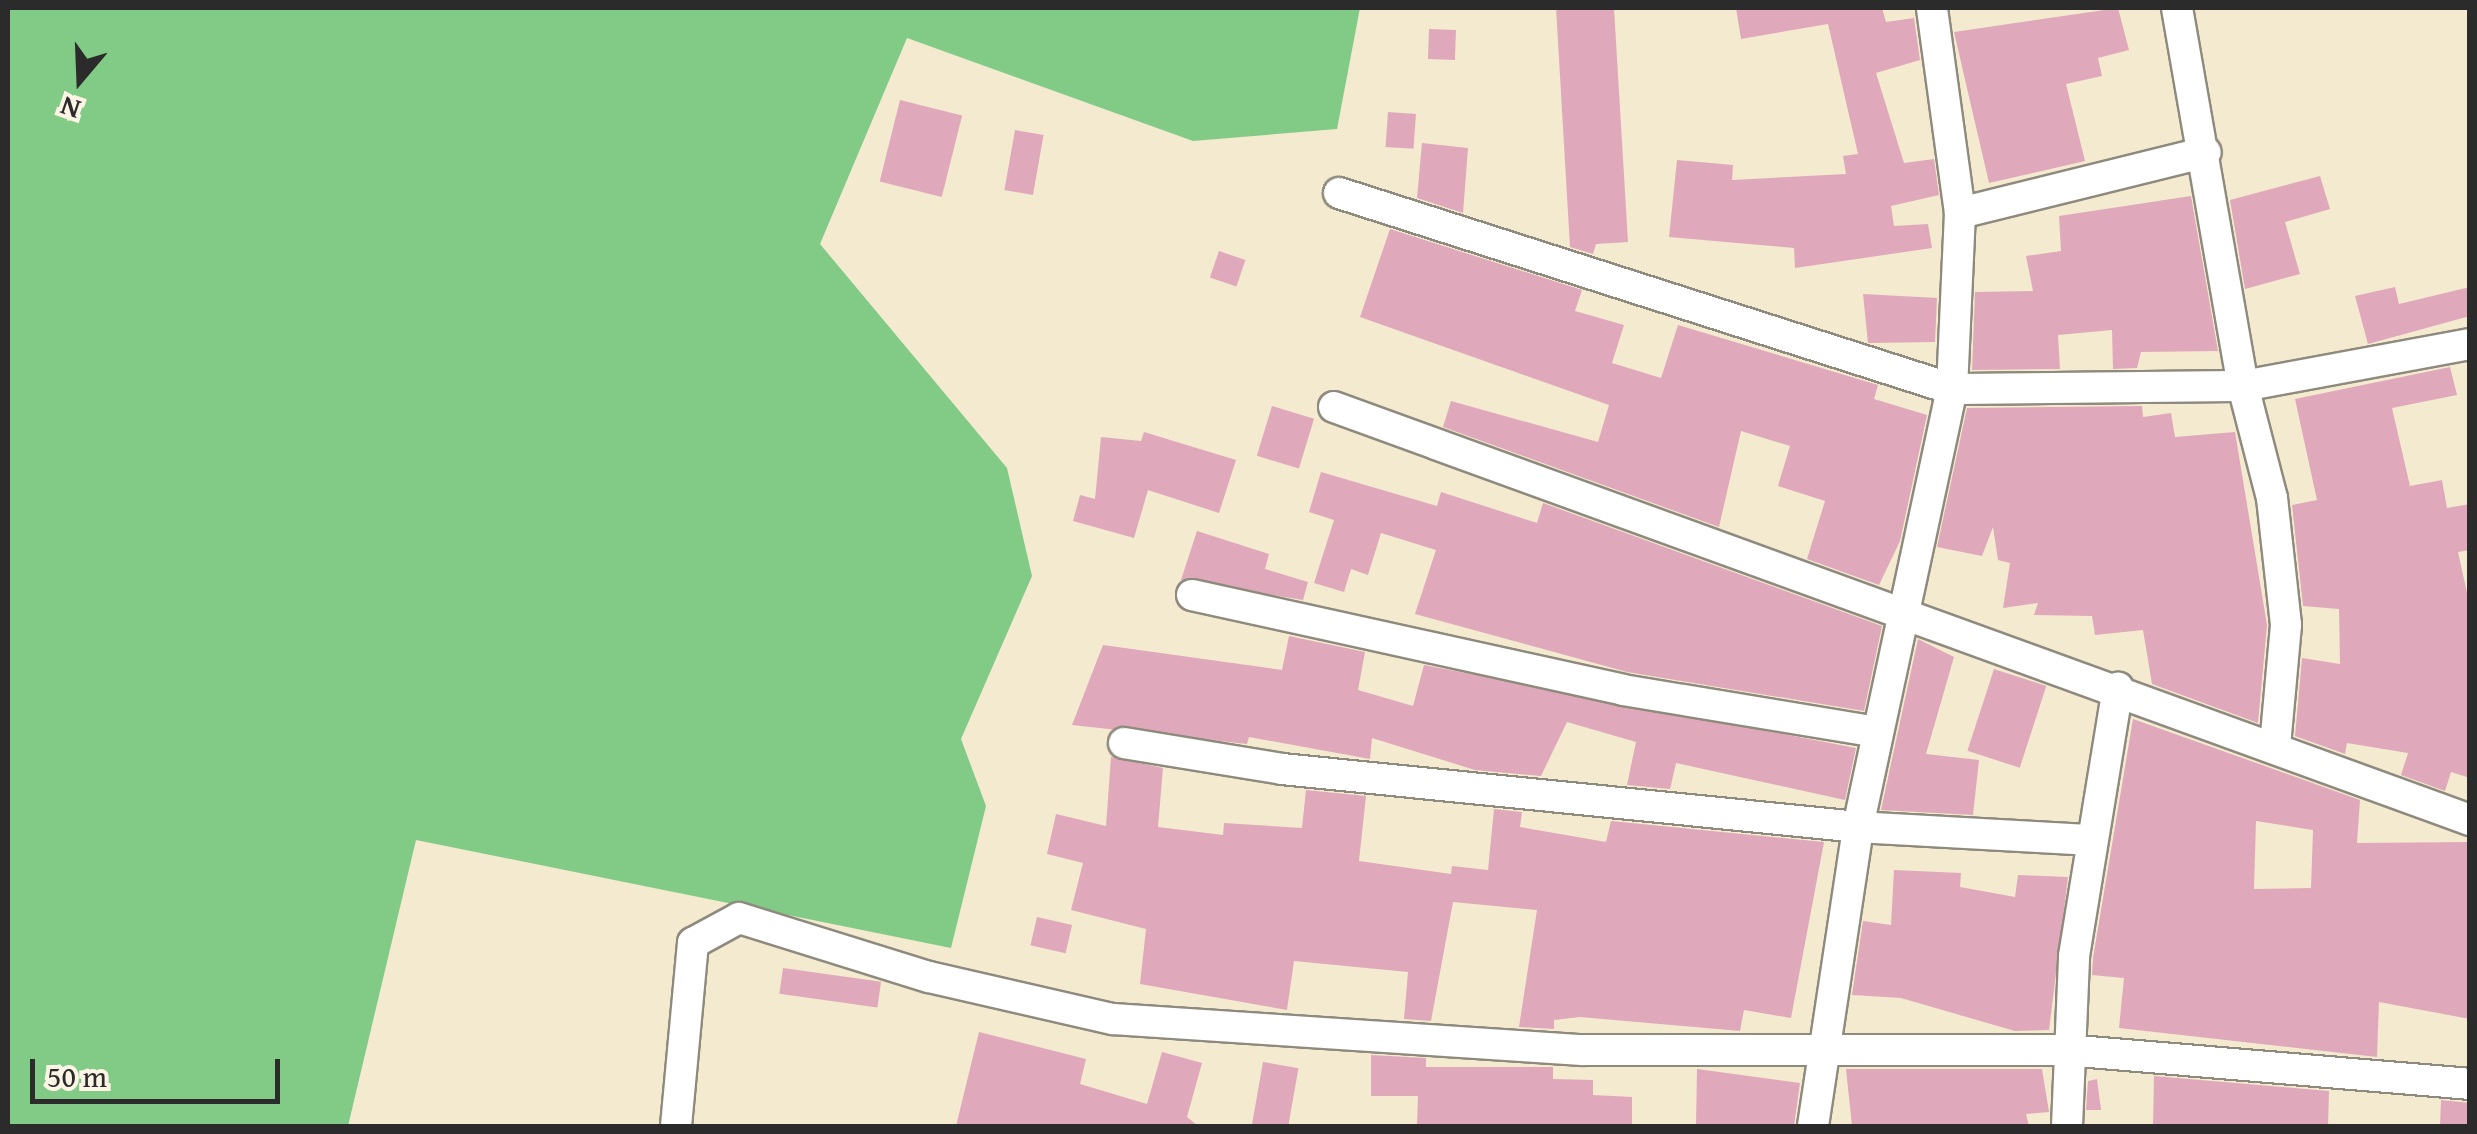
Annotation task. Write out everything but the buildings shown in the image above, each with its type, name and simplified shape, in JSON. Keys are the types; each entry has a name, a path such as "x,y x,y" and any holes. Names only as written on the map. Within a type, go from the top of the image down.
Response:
{"street":[{"path":"1813,1126 1818,1051 1876,732 1952,390 1960,212 1933,8"},
{"path":"2178,8 2206,152 2243,386 2272,498 2286,625 2276,746"},
{"path":"1960,212 2206,152"},
{"path":"1338,193 1952,390 2243,386 2470,344"},
{"path":"1334,407 1903,608 2470,820"},
{"path":"1192,595 1623,690 1876,732"},
{"path":"2067,1126 2066,1050 2087,840 2118,688"},
{"path":"1124,742 1282,770 1858,828 2087,840"},
{"path":"676,1126 692,943 739,918 929,977 1112,1018 1582,1050 2066,1050 2470,1084"}],"green space":[{"path":"8,8 1360,8 1337,129 1193,141 907,38 820,244 1007,468 1032,576 961,739 986,806 951,948 416,840 348,1126 8,1126"}]}
